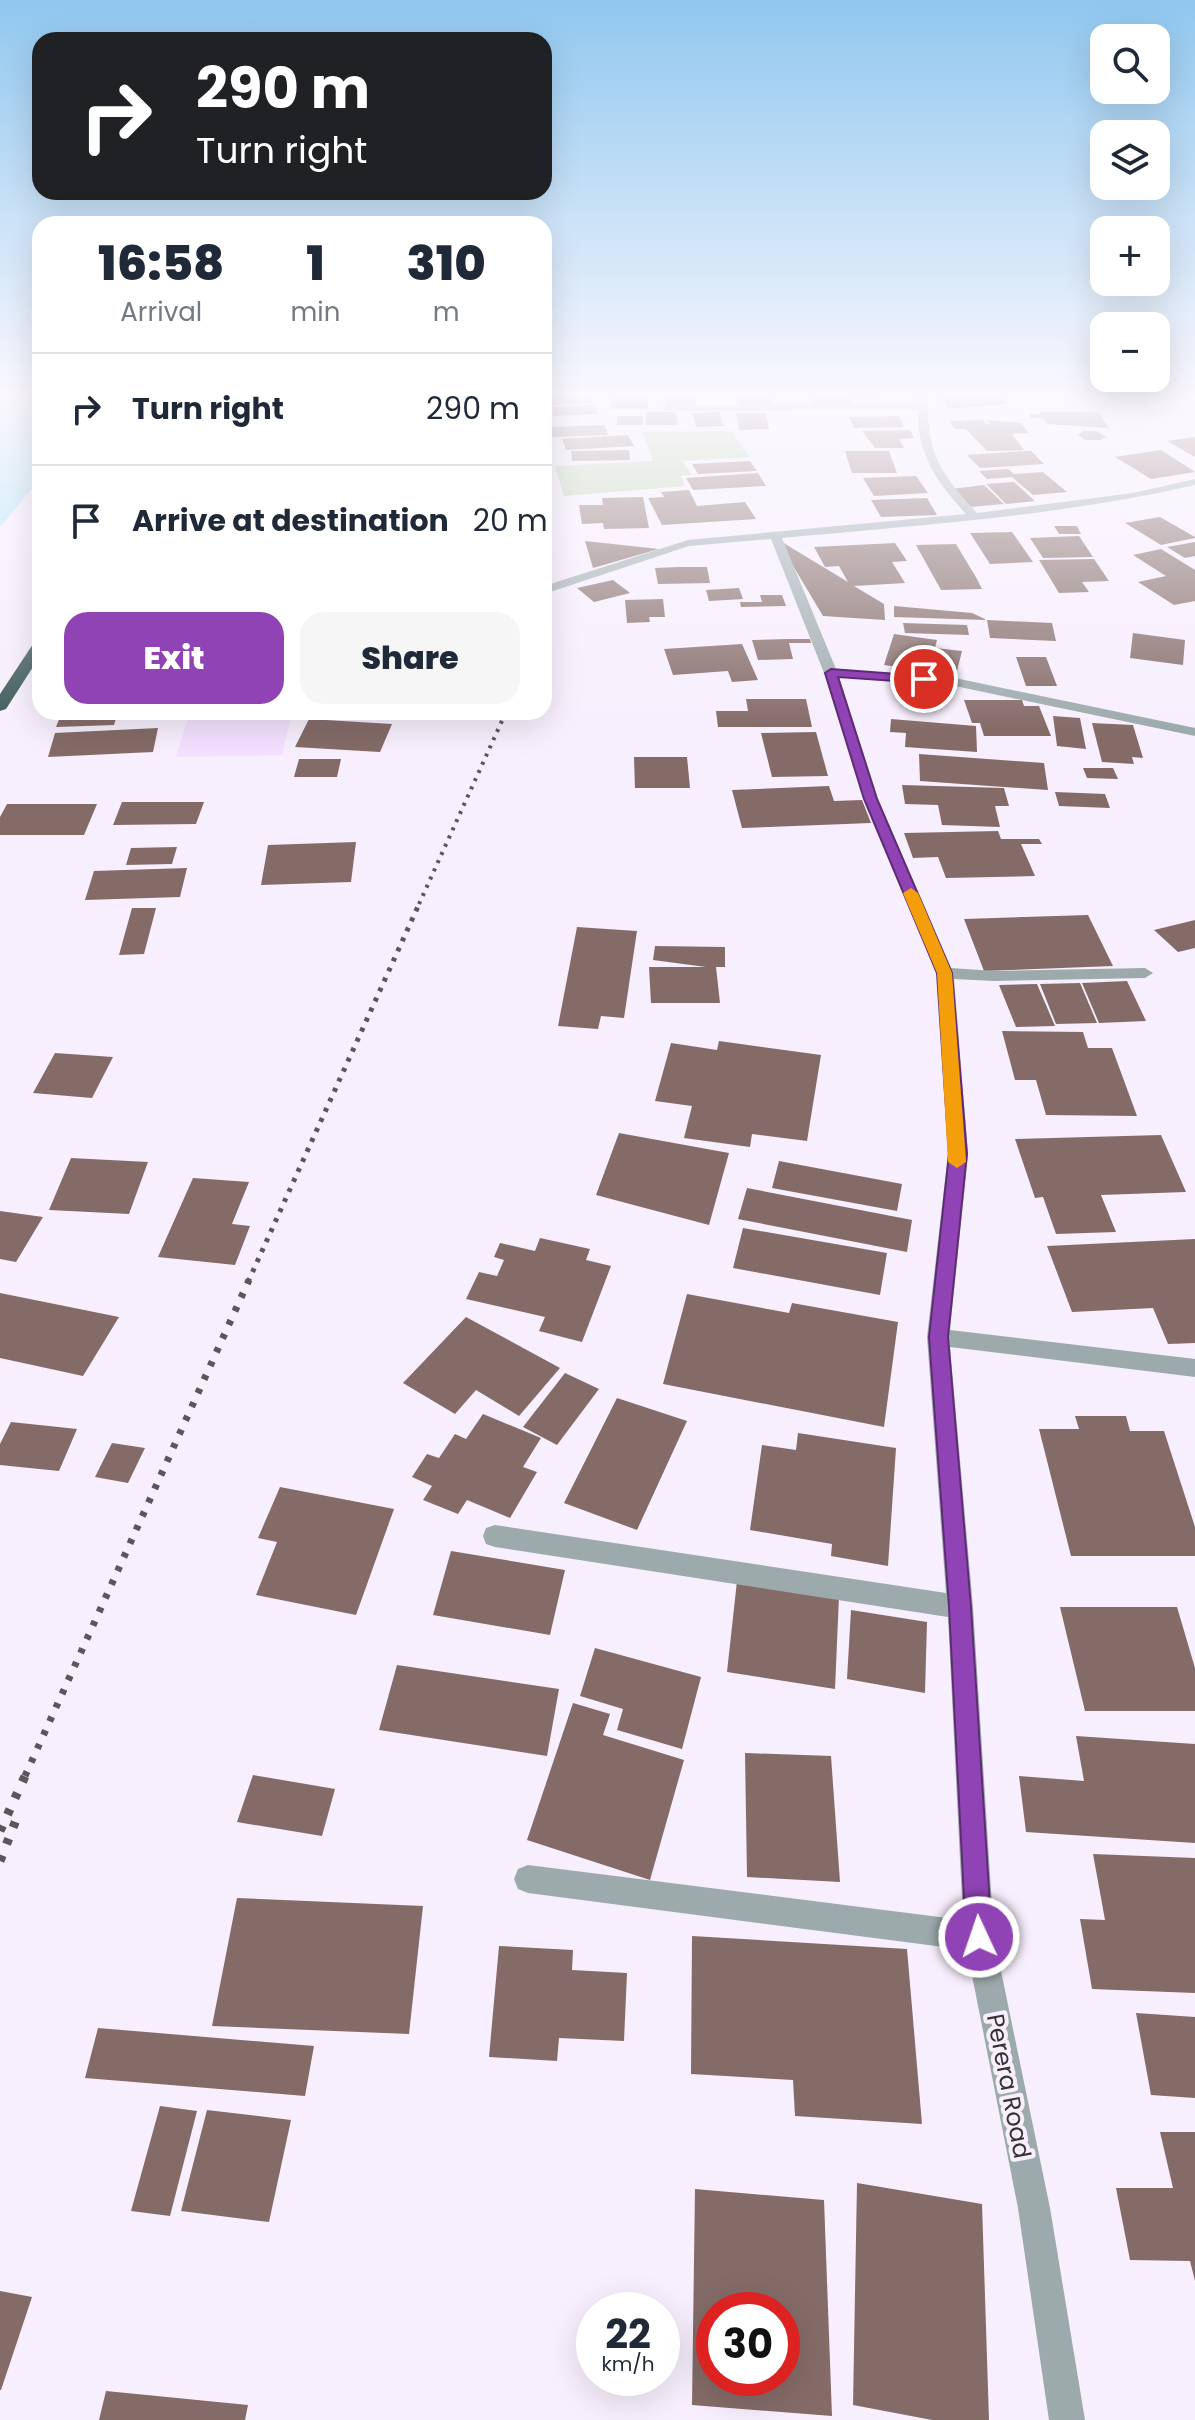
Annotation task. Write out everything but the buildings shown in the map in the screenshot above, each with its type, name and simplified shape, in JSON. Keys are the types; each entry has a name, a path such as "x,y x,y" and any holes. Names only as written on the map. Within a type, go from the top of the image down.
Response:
{"highway":[{"path":"0,706 32,656"}],"street":[{"path":"963,505 974,517"},
{"path":"552,587 688,543 974,517 1065,505"},
{"name":"Perera Road","path":"776,536 831,673 871,799 945,973 958,1154 938,1337 960,1607 979,1937 1034,2208 1067,2420"},
{"path":"831,673 955,682 1195,732"},
{"path":"945,973 994,976 1145,973"},
{"path":"938,1337 1195,1368"},
{"path":"495,1536 960,1607"},
{"path":"528,1879 979,1937"}],"shaded area":[{"path":"188,720 290,720 282,755 176,757"}],"water":[{"path":"0,505 18,505 0,527"}],"railway":[{"path":"419,904 502,720"},
{"path":"248,1282 420,902"},
{"path":"25,1776 249,1280"},
{"path":"0,1831 26,1774"},
{"path":"0,1861 16,1820"}],"slow traffic":[{"path":"911,893 945,973 957,1162"}],"route":[{"path":"924,679 831,673 871,799 945,973 958,1154 938,1337 960,1607 979,1937"}]}
